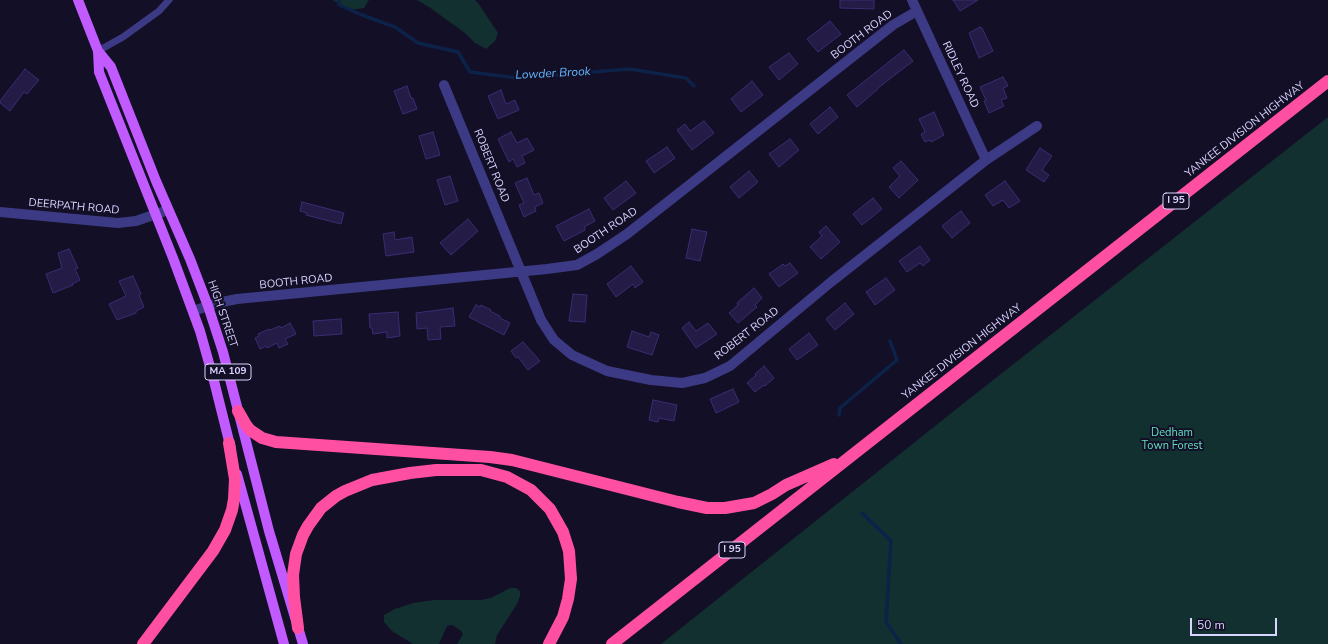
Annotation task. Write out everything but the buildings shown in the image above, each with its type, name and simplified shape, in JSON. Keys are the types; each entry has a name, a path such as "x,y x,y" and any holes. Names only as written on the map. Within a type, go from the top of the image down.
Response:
{"highway":[{"name":"YANKEE DIVISION HIGHWAY","path":"612,644 1328,81"},
{"path":"238,411 250,430 262,438 276,442 490,457 512,460 707,508 725,508 754,503 786,485 852,456"},
{"path":"143,644 213,551 226,530 234,499 234,480 229,443"},
{"path":"298,628 293,575 296,554 303,535 321,508 345,491 372,480 436,470 481,470 507,477 531,490 550,509 563,532 569,551 571,580 563,617 549,644"}],"main road":[{"name":"HIGH STREET","path":"78,0 98,51 111,67 168,210 187,251 208,306 223,352 269,531 303,644"},
{"name":"HIGH STREET","path":"98,51 99,72 193,311 207,355 249,522 284,644"}],"street":[{"name":"RIDLEY ROAD","path":"912,0 986,160"},
{"name":"BOOTH ROAD","path":"193,311 237,299 547,270 577,265 627,234 893,24 917,11"},
{"name":"ROBERT ROAD","path":"444,85 541,320 554,340 572,355 607,371 651,380 682,383 705,378 730,366 831,282 986,160 1037,126"},
{"name":"DEERPATH ROAD","path":"0,212 118,223 136,222 168,210"}],"lane":[{"path":"98,51 123,37 159,11 169,0"},
{"path":"122,130 134,125"}],"green space":[{"path":"333,0 369,0 364,8 351,10"},
{"path":"417,0 475,0 498,33 495,41 486,49 475,43 465,33"},
{"name":"Dedham Town Forest","path":"1328,117 1328,644 661,644 969,399"},
{"path":"510,588 516,588 520,591 520,596 517,604 497,635 495,644 457,644 463,634 452,625 447,626 439,644 413,644 392,631 384,622 384,615 395,609 413,603 434,600 481,600 491,598"}],"waterway":[{"name":"Lowder Brook","path":"339,0 339,5 395,27 418,43 458,52 470,72 517,78 630,69 686,78 694,86"},
{"name":"Lowder Brook","path":"839,415 840,408 897,360 890,341"},
{"name":"Lowder Brook","path":"862,513 891,541 886,622 901,644"}]}
